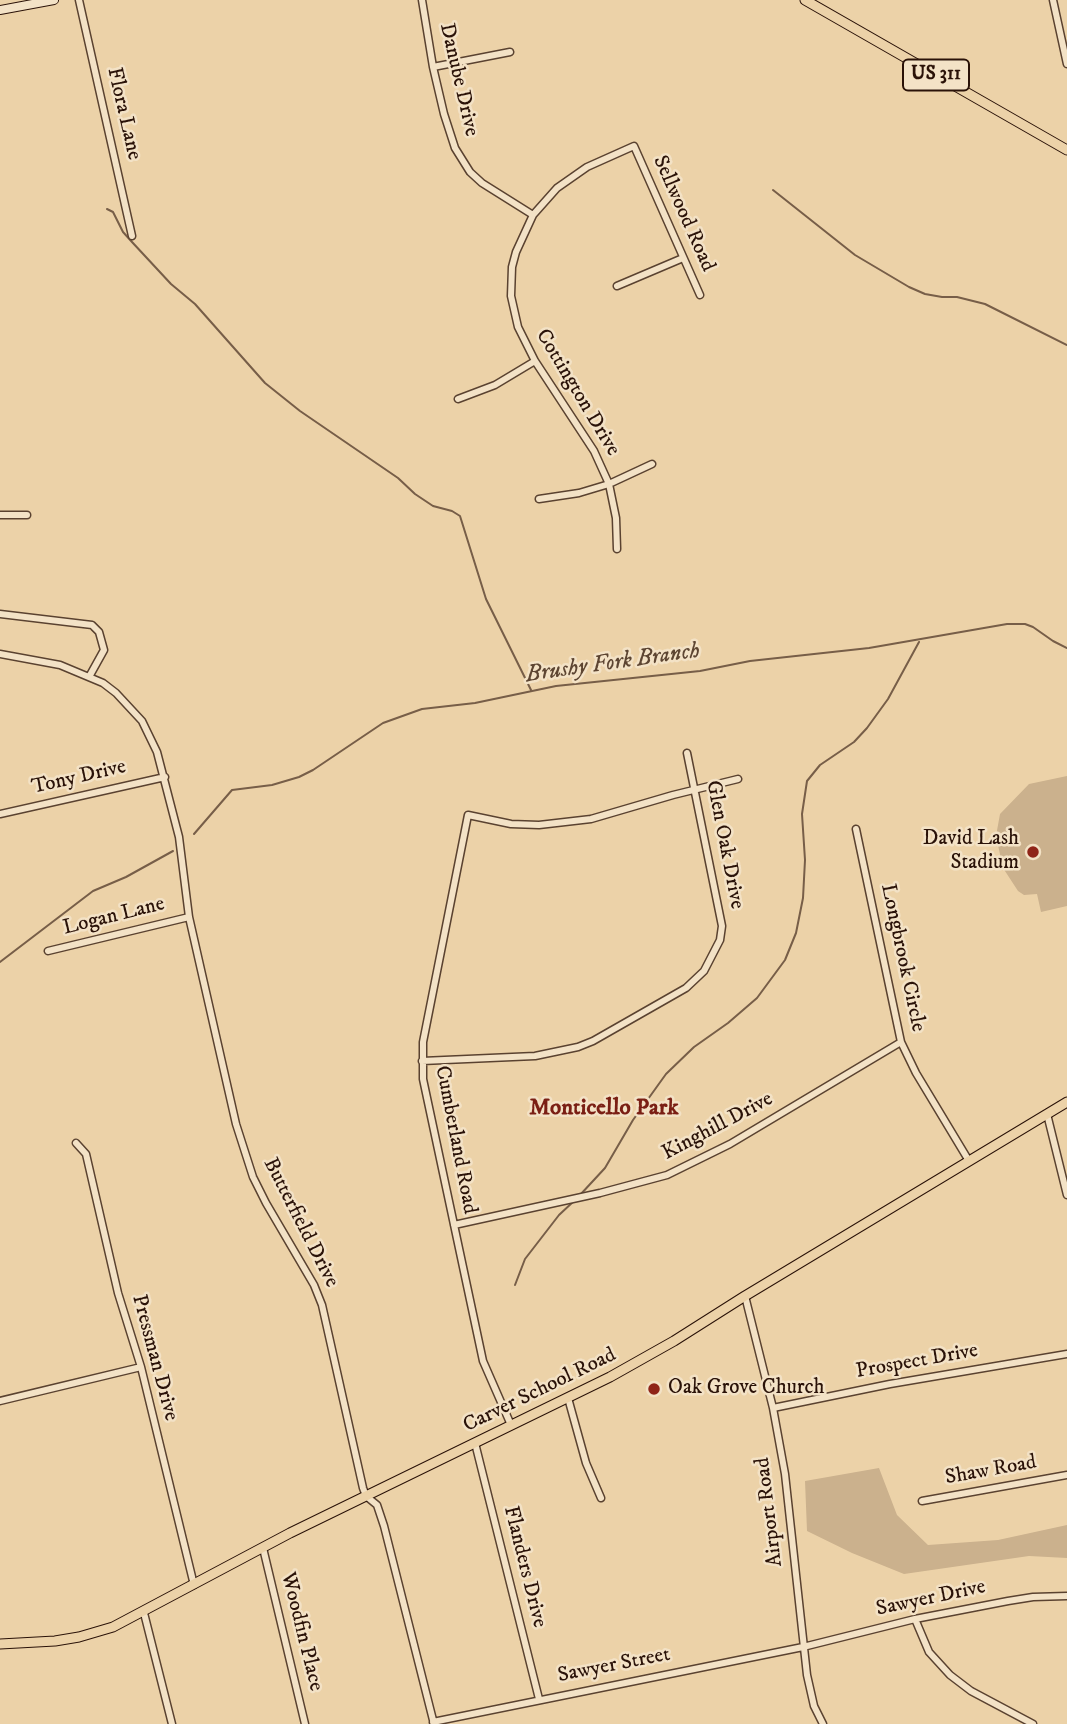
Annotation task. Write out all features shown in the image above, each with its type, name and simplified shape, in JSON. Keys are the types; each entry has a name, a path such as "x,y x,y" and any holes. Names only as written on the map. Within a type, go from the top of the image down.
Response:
{"main road":[{"name":"US 311","path":"804,0 1067,150"},
{"name":"Carver School Road","path":"0,1644 79,1637 113,1627 144,1613 262,1548 568,1398 645,1358 1067,1102"}],"street":[{"path":"0,10 54,0"},
{"name":"Flora Lane","path":"79,0 132,236"},
{"name":"Danube Drive","path":"422,0 444,114 461,159 482,183 533,215"},
{"path":"1052,0 1067,64"},
{"path":"433,67 510,52"},
{"name":"Cottington Drive","path":"617,549 616,518 609,484 594,451 535,361 518,327 511,296 511,280 516,252 533,215 557,188 587,167 634,146"},
{"name":"Sellwood Road","path":"634,146 700,295"},
{"path":"617,286 683,258"},
{"path":"458,399 495,385 535,361"},
{"path":"539,499 579,493 609,484 652,464"},
{"path":"0,515 27,515"},
{"path":"0,614 92,625 102,638 104,650 89,677"},
{"name":"Butterfield Drive","path":"0,654 60,665 89,677 116,693 142,721 154,744 179,837 188,917 228,1096 244,1152 266,1203 314,1285 322,1305 366,1496 377,1505 384,1527 433,1723"},
{"name":"Glen Oak Drive","path":"422,1061 535,1056 578,1047 604,1035 695,981 713,957 722,926 688,753"},
{"name":"Tony Drive","path":"0,814 165,777"},
{"path":"695,789 738,779"},
{"name":"Cumberland Road","path":"511,1426 483,1361 428,1109 422,1061 423,1042 468,815 511,824 563,823 606,816 695,789"},
{"name":"Longbrook Circle","path":"856,829 901,1042 916,1073 969,1161"},
{"name":"Logan Lane","path":"48,951 188,917"},
{"name":"Kinghill Drive","path":"454,1225 600,1193 667,1175 730,1144 901,1042"},
{"path":"1047,1114 1067,1195"},
{"name":"Pressman Drive","path":"76,1143 86,1154 118,1293 141,1367 194,1585"},
{"name":"Airport Road","path":"745,1296 773,1408 785,1474 803,1647 810,1693 822,1724"},
{"name":"Prospect Drive","path":"773,1408 890,1384 1067,1354"},
{"path":"0,1401 141,1367"},
{"path":"568,1398 586,1462 601,1498"},
{"name":"Flanders Drive","path":"475,1443 538,1699"},
{"name":"Shaw Road","path":"922,1502 1067,1475"},
{"name":"Woodfin Place","path":"262,1548 305,1724"},
{"name":"Sawyer Drive","path":"803,1647 915,1619 1021,1599 1067,1596"},
{"path":"144,1613 172,1724"},
{"path":"915,1619 929,1651 950,1675 971,1691 1033,1724"},
{"name":"Sawyer Street","path":"433,1723 538,1699 803,1647"}],"shaded area":[{"name":"David Lash Stadium","path":"1067,776 1067,906 1041,912 1037,894 1024,895 1018,891 1003,868 996,836 1000,814 1029,784"},
{"path":"879,1468 897,1515 928,1545 998,1540 1067,1525 1067,1558 1029,1556 904,1574 807,1531 805,1481"}],"waterway":[{"path":"773,190 855,255 909,287 925,294 957,297 985,304 1067,345"},
{"path":"107,209 113,212 123,232 132,242 171,284 195,304 265,383 300,411 398,478 415,494 433,506 460,516 486,599 531,690"},
{"name":"Brushy Fork Branch","path":"194,834 232,790 272,785 299,777 383,723 422,709 475,703 556,686 700,671 750,661 869,648 1007,624 1033,627 1067,648"},
{"path":"580,1195 605,1168 633,1120 666,1074 694,1047 757,998 785,960 796,933 803,898 805,860 802,814 807,781 820,765 854,742 867,728 888,699 919,642"},
{"name":"Brushy Fork Branch","path":"0,962 93,891 126,877 173,851"},
{"path":"515,1285 525,1259 559,1215 574,1201"}],"place":[{"name":"David Lash Stadium","path":"1033,852"},
{"name":"Oak Grove Church","path":"654,1389"}],"district":[{"name":"Monticello Park","path":"604,1109"}]}
